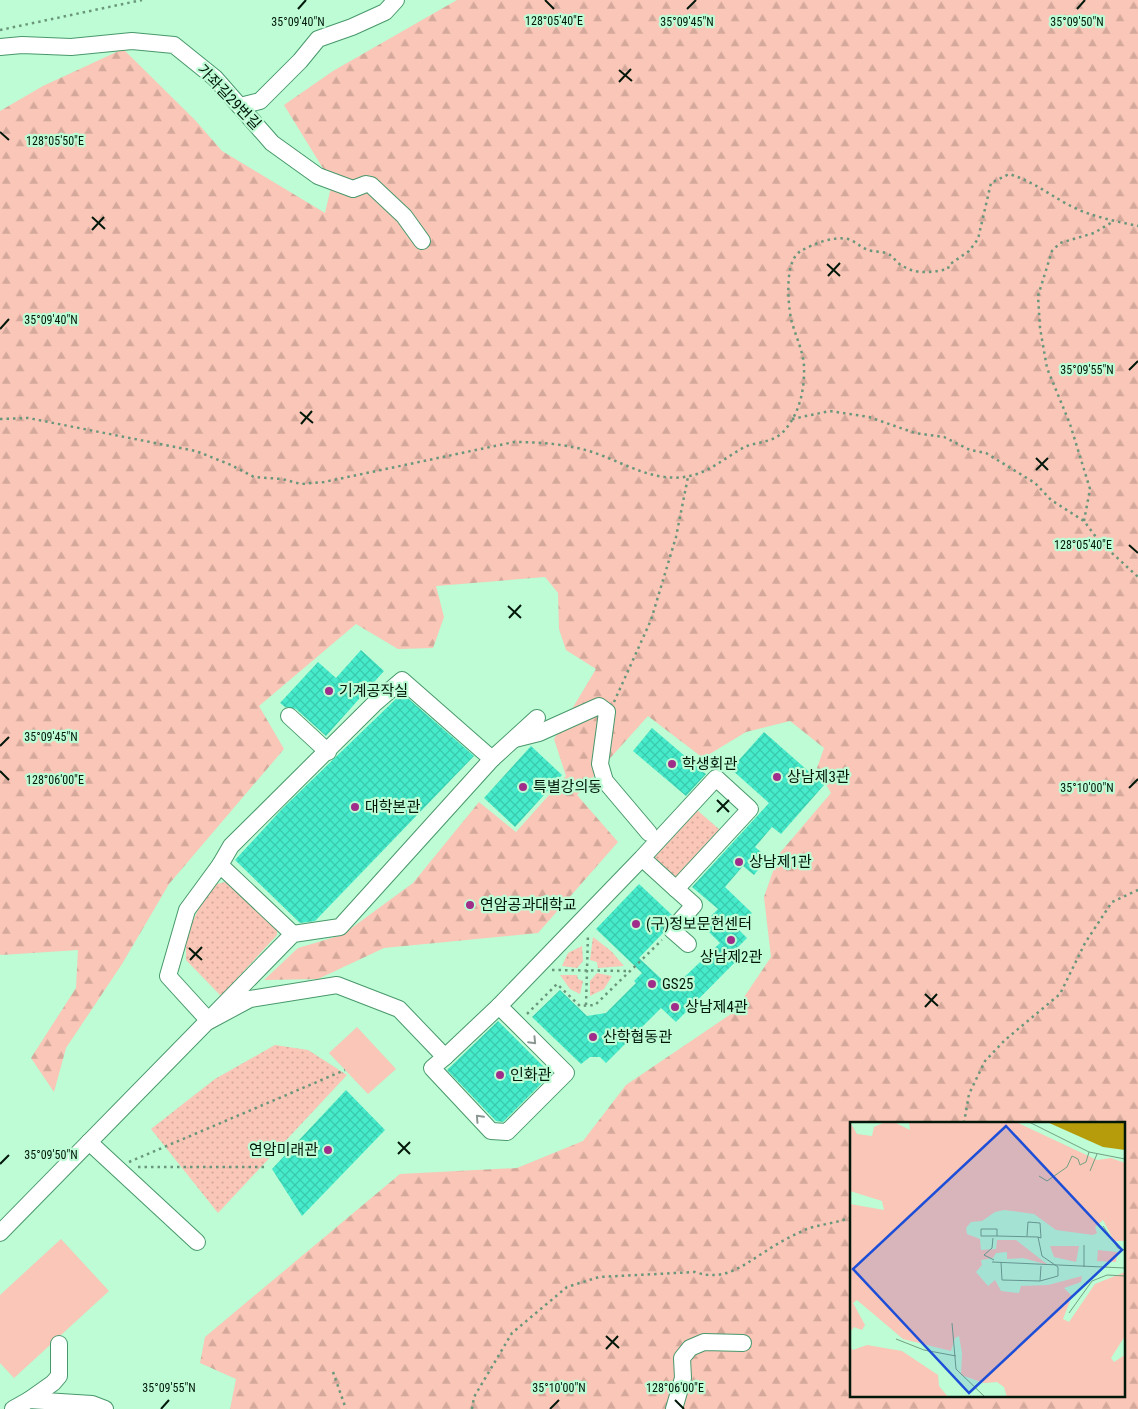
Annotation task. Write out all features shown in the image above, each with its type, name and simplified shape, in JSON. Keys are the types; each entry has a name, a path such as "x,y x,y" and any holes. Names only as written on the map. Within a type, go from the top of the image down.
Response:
{"street":[{"path":"240,106 260,101 300,61 318,39 352,27 385,12 396,0"},
{"name":"가좌길29번길","path":"0,46 71,47 132,41 174,45 214,78 272,143 318,176 353,189 366,184 371,185 404,216 422,240"},
{"path":"209,1021 168,976 187,910 220,865 231,846 328,752 374,704 402,680 492,759"},
{"path":"513,740 539,733 599,706 607,712 600,764 605,781 649,834"},
{"path":"289,716 328,752"},
{"path":"0,1233 293,934 340,927 492,759 537,718"},
{"path":"499,1006 566,1074 508,1132 491,1131 432,1068 535,970 716,778 750,809 676,889"},
{"path":"642,858 694,905 672,930 688,944"},
{"path":"220,865 293,934"},
{"path":"209,1021 250,999 337,985 399,1009 445,1057"},
{"path":"89,1142 197,1242"},
{"path":"674,1409 683,1378 682,1358 690,1348 704,1342 743,1342"},
{"path":"13,1409 53,1383 59,1376 60,1344"},
{"path":"29,1400 92,1404 105,1409"}],"path":[{"path":"0,30 142,0"},
{"path":"0,418 28,418 196,451 231,465 254,477 282,479 301,484 324,482 514,442 546,442 589,451 622,462 637,470 662,477 688,477 710,468 741,449 773,439 781,434 792,419 803,388 803,359 790,310 790,266 799,252 826,240 847,239 866,249 889,254 905,267 916,272 933,272 948,269 949,264 969,251 978,239 990,183 1009,174 1029,180 1067,204 1115,221 1138,226"},
{"path":"1084,521 1090,489 1070,424 1047,368 1040,328 1038,296 1052,250 1060,244 1094,233 1115,221"},
{"path":"792,419 830,411 868,417 915,433 944,437 970,450 986,453 1036,483 1051,500 1084,521 1099,541 1138,577"},
{"path":"607,712 616,700 651,620 676,537 688,477"},
{"path":"964,1122 970,1094 980,1070 991,1054 1060,994 1085,943 1112,902 1138,890"},
{"path":"586,1005 588,914"},
{"path":"517,1024 558,984 580,1006 595,1004 672,930"},
{"path":"535,970 628,971"},
{"path":"116,1168 345,1070"},
{"path":"116,1168 267,1167"},
{"path":"472,1409 474,1397 512,1333 568,1287 599,1277 696,1272 720,1276 745,1266 768,1249 806,1230 850,1218"},
{"path":"333,1372 346,1409"}],"green space":[{"path":"457,0 1138,0 1138,1409 230,1409 236,1379 200,1363 205,1337 400,1174 517,1168 583,1141 626,1085 734,1012 771,957 764,897 779,854 831,793 817,768 824,748 790,721 746,732 703,758 648,716 577,795 618,842 538,933 384,948 318,979 264,980 298,948 342,935 413,883 479,802 516,832 566,776 554,739 596,669 566,650 559,629 558,593 545,577 436,586 444,617 433,648 398,649 356,624 259,706 284,749 169,884 122,964 66,1048 54,1092 31,1058 76,988 78,950 0,954 0,111 43,86 123,49 195,120 222,151 325,213 332,183 284,105 333,71"},
{"path":"697,810 720,830 676,880 653,859"},
{"path":"225,882 277,927 277,935 221,996 186,960 186,936 209,886"},
{"path":"593,937 611,951 624,966 598,968 597,962 590,960"},
{"path":"582,946 583,961 577,968 562,966 568,953"},
{"path":"597,973 612,976 604,989 590,996 590,981"},
{"path":"560,975 577,975 578,979 583,981 580,994 570,989"},
{"path":"357,1027 396,1069 368,1094 329,1053"},
{"path":"275,1045 308,1050 347,1075 218,1213 151,1129 215,1079"},
{"path":"61,1239 109,1291 14,1378 0,1363 0,1295"}],"building":[{"name":"기계공작실","path":"361,650 384,671 326,736 296,709 285,707 280,703 318,662 336,678"},
{"name":"대학본관","path":"402,693 474,756 315,921 300,923 235,860 282,809"},
{"name":"학생회관","path":"652,728 706,774 686,796 633,751"},
{"path":"764,732 824,785 781,834 772,827 755,847 768,858 754,875 743,866 725,887 752,913 737,928 747,938 738,947 744,953 676,1022 661,1008 606,1063 600,1057 590,1057 581,1064 532,1017 560,990 587,1016 606,1013 636,983 634,981 642,973 596,929 639,884 672,915 664,924 663,933 639,958 672,989 720,943 702,925 718,909 692,887 769,803 731,769"},
{"name":"특별강의동","path":"531,746 562,775 515,827 484,798"},
{"name":"인화관","path":"498,1021 551,1074 503,1122 496,1121 447,1070"},
{"name":"연암미래관","path":"346,1090 385,1130 302,1216 272,1169"}],"place":[{"name":"기계공작실","path":"329,691"},
{"name":"학생회관","path":"672,764"},
{"name":"상남제3관","path":"777,777"},
{"name":"특별강의동","path":"523,787"},
{"name":"대학본관","path":"355,807"},
{"name":"상남제1관","path":"739,862"},
{"name":"연암공과대학교","path":"470,905"},
{"name":"(구)정보문헌센터","path":"636,924"},
{"name":"상남제2관","path":"731,940"},
{"name":"GS25","path":"652,984"},
{"name":"상남제4관","path":"675,1007"},
{"name":"산학협동관","path":"593,1037"},
{"name":"인화관","path":"500,1075"},
{"name":"연암미래관","path":"328,1150"}]}
